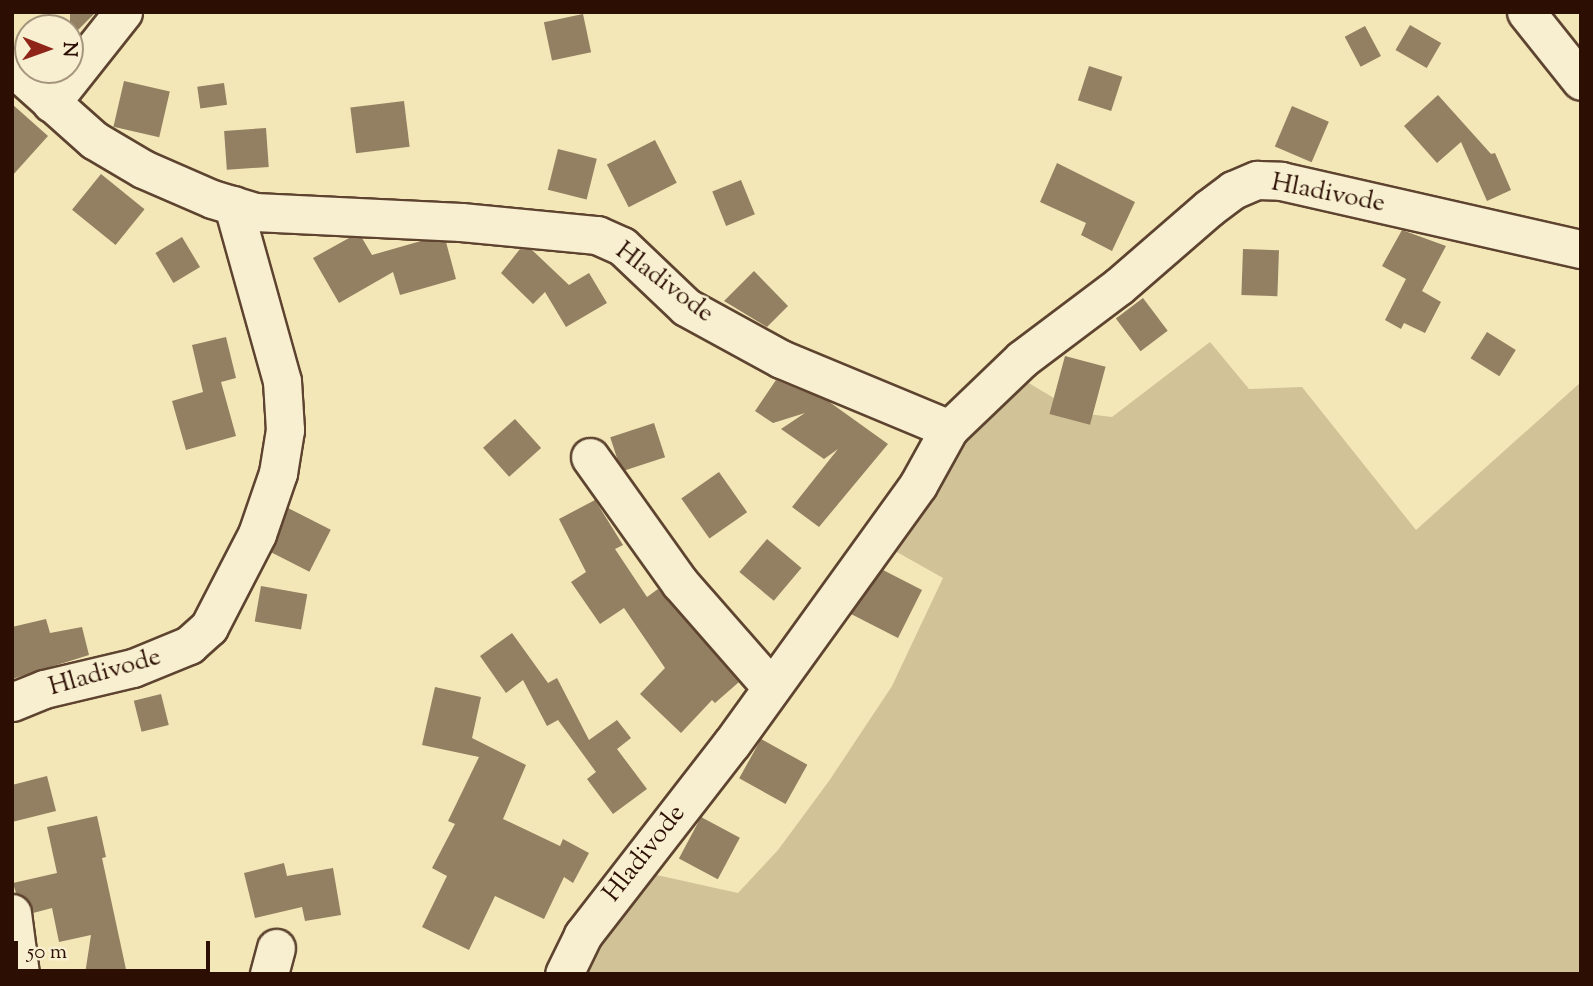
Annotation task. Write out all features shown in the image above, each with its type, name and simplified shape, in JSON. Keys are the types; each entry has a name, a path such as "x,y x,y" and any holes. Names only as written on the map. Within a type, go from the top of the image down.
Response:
{"street":[{"path":"51,103 123,12"},
{"path":"1526,12 1581,81"},
{"name":"Hladivode","path":"12,67 94,140 143,169 255,212 461,222 597,235 622,246 686,307 733,333 781,359 949,429"},
{"name":"Hladivode","path":"564,974 583,935 771,687 918,485 949,429 1022,359 1119,286 1233,190 1257,180 1281,181 1581,249"},
{"name":"Hladivode","path":"12,702 44,689 133,668 189,645 209,627 257,534 278,473 285,430 282,381 233,205"},
{"path":"590,457 680,583 771,687"},
{"path":"12,914 20,974"}],"shaded area":[{"path":"1210,342 1249,389 1302,387 1416,530 1581,382 1581,974 581,974 599,938 652,874 738,893 778,850 829,781 892,686 943,578 888,547 965,433 1022,379 1079,413 1112,417"}],"building":[{"path":"96,12 84,24 84,14 70,14"},
{"path":"583,14 591,52 552,60 544,22"},
{"path":"1410,25 1441,43 1427,68 1396,50"},
{"path":"1365,26 1381,56 1361,67 1345,37"},
{"path":"1089,66 1122,77 1111,111 1078,100"},
{"path":"124,81 170,92 159,137 113,127"},
{"path":"224,83 227,105 200,109 197,87"},
{"path":"1438,95 1491,154 1495,153 1511,190 1487,201 1461,142 1437,163 1404,126"},
{"path":"404,101 410,147 356,153 350,108"},
{"path":"12,104 48,136 12,176"},
{"path":"1292,106 1329,122 1312,162 1275,147"},
{"path":"266,128 269,167 227,170 224,131"},
{"path":"655,140 677,183 629,207 607,165"},
{"path":"558,149 597,159 587,199 548,190"},
{"path":"1057,163 1135,202 1112,251 1081,235 1086,223 1040,202"},
{"path":"101,174 145,209 116,245 72,210"},
{"path":"741,180 755,214 726,226 712,192"},
{"path":"1402,230 1446,246 1422,291 1441,302 1425,333 1404,323 1401,329 1385,320 1406,279 1382,266"},
{"path":"182,237 200,267 173,283 155,253"},
{"path":"349,238 362,238 372,255 421,241 446,242 456,279 400,295 393,272 339,303 313,258"},
{"path":"520,249 532,250 569,285 589,273 607,303 566,327 545,292 533,304 501,273"},
{"path":"1243,249 1279,250 1277,296 1241,295"},
{"path":"754,271 788,306 767,327 724,301"},
{"path":"1143,298 1168,331 1141,351 1116,318"},
{"path":"1487,332 1516,350 1499,376 1471,358"},
{"path":"226,337 236,378 221,382 236,436 186,450 172,401 203,392 192,345"},
{"path":"1065,356 1106,367 1090,425 1049,414"},
{"path":"776,380 828,401 888,444 819,527 792,507 838,449 824,459 781,429 805,413 773,423 755,411"},
{"path":"515,419 541,448 509,477 483,448"},
{"path":"654,423 665,457 621,471 610,437"},
{"path":"719,472 747,512 709,539 681,498"},
{"path":"595,500 623,545 615,549 647,597 658,589 739,682 715,703 712,700 681,733 640,694 665,668 624,608 600,624 571,582 586,572 559,519"},
{"path":"288,508 331,530 309,572 267,550"},
{"path":"767,539 801,568 774,601 739,572"},
{"path":"883,570 922,590 898,638 851,614"},
{"path":"261,586 307,594 301,630 255,621"},
{"path":"46,619 50,633 82,627 89,655 12,679 12,627"},
{"path":"512,633 548,683 557,678 589,740 617,720 631,738 617,749 647,789 613,814 587,779 596,772 558,720 547,726 523,680 506,693 480,656"},
{"path":"435,687 481,697 472,738 526,765 503,819 560,846 563,839 589,853 573,883 564,877 544,919 495,896 469,950 422,927 447,876 432,868 455,824 448,821 479,757 422,745"},
{"path":"161,694 169,725 142,732 134,701"},
{"path":"761,739 807,765 786,804 739,778"},
{"path":"47,776 56,811 12,822 12,785"},
{"path":"97,816 106,857 102,858 127,974 85,974 91,935 59,942 52,908 33,913 28,900 16,893 13,883 57,873 47,827"},
{"path":"701,817 740,838 718,879 679,858"},
{"path":"284,863 287,876 333,868 341,915 305,921 302,907 255,918 244,873"}]}
